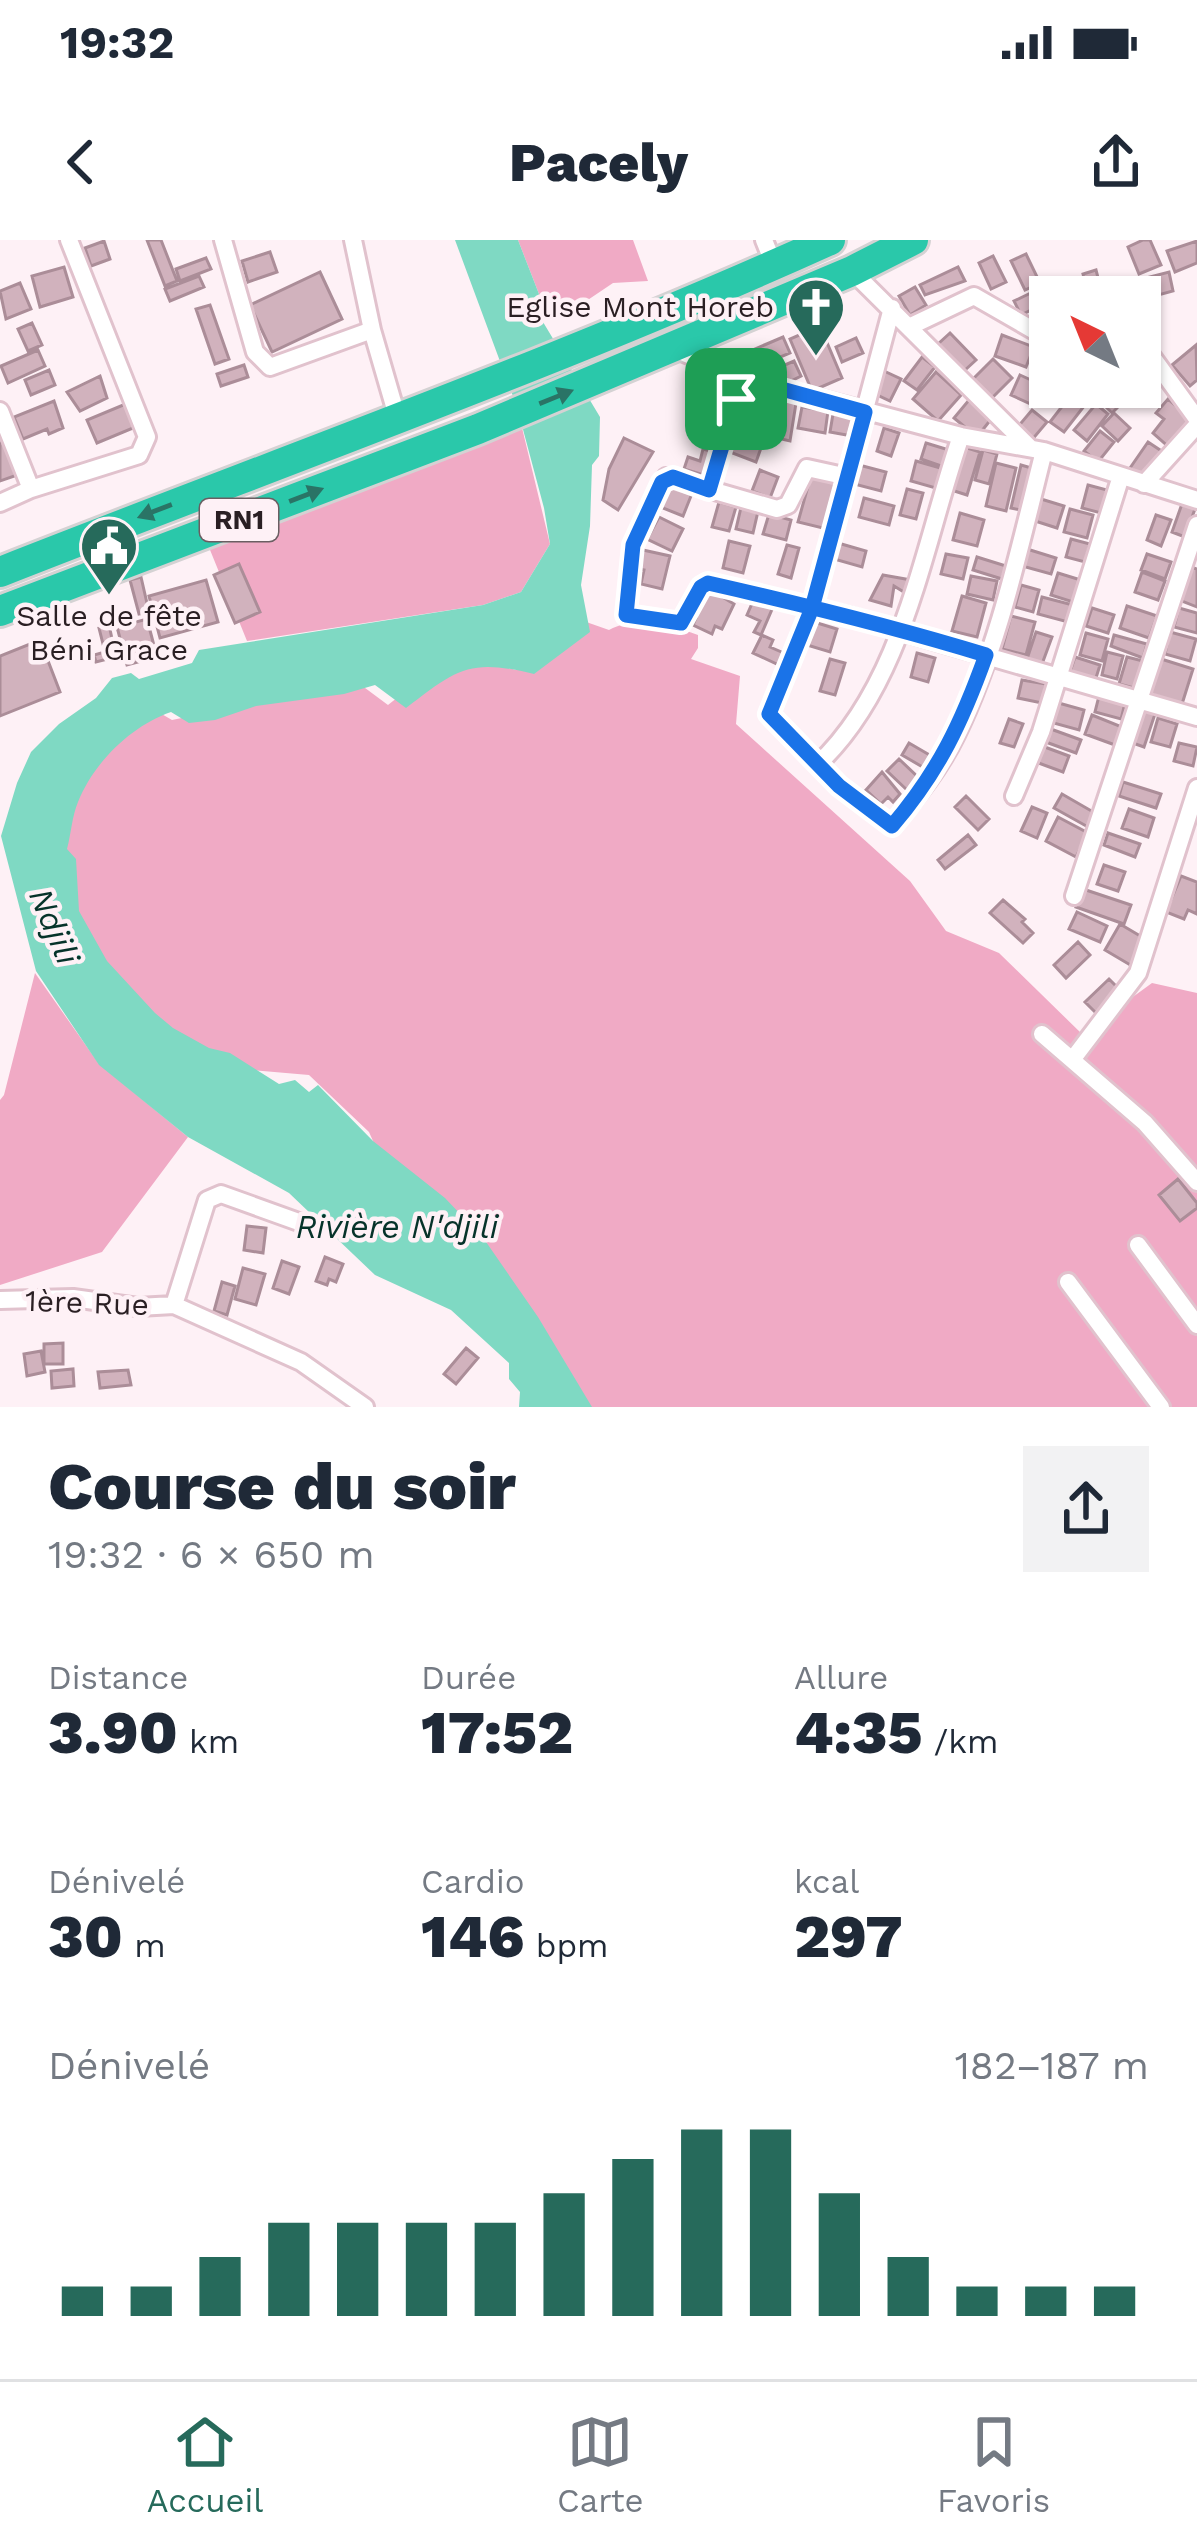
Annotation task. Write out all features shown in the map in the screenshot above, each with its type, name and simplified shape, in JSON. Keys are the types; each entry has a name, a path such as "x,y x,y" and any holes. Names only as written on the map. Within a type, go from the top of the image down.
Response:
{"highway":[{"name":"RN1","path":"0,572 610,335 769,253 830,240"},
{"name":"RN1","path":"0,611 478,429 852,271 914,240"}],"street":[{"path":"0,503 139,454 147,437 69,240"},
{"path":"223,240 255,352 270,367 372,330"},
{"path":"353,240 372,330 398,416"},
{"path":"852,271 967,389 1037,449"},
{"path":"910,326 974,296 1029,328"},
{"path":"892,308 812,608 769,714 860,804 892,826 957,734 986,655 1037,449"},
{"path":"670,347 742,378 961,436 1037,449 1197,500"},
{"path":"1144,484 1197,422 1161,370"},
{"path":"709,490 742,378"},
{"path":"0,411 31,489"},
{"path":"818,764 856,725 887,664 961,436"},
{"path":"848,477 807,468 783,509 673,477 662,482 633,545 626,615 681,623 708,583 986,655 1197,717"},
{"path":"1014,796 1030,763 1121,476"},
{"path":"1074,896 1197,525"},
{"path":"1072,1060 1138,973 1197,788"},
{"path":"1042,1034 1145,1124 1197,1182"},
{"path":"307,1225 220,1194 207,1200 174,1305 301,1362 364,1407"},
{"path":"1138,1245 1197,1325"},
{"path":"1068,1282 1161,1407"},
{"name":"1ère Rue","path":"0,1300 73,1298 174,1305"}],"shaded area":[{"path":"518,240 633,240 648,281 613,283 561,318 537,312 539,294"},
{"path":"517,407 550,544 521,592 483,605 247,641 206,540"},
{"path":"572,617 609,630 642,622 698,635 698,648 691,659 740,676 736,724 910,881 946,931 999,953 1082,1034 1152,983 1197,993 1197,1407 576,1407 381,1159 369,1132 309,1075 240,1069 155,1024 61,908 61,797 153,709 172,720 357,682 388,705 446,667 476,663 517,670"},
{"path":"35,973 99,1064 188,1137 102,1252 0,1285 0,1100"}],"water":[{"name":"Rivière N'djili","path":"455,240 518,240 539,294 537,312 600,417 581,585 590,632 534,674 494,667 465,670 406,708 375,685 256,706 215,720 189,723 171,712 156,718 128,736 94,773 76,807 67,849 76,859 79,911 107,961 155,1013 173,1028 209,1048 230,1053 279,1084 295,1080 309,1092 318,1085 373,1141 445,1198 484,1239 592,1407 519,1407 520,1392 509,1379 509,1363 451,1310 375,1275 289,1193 188,1137 99,1065 36,971 1,836 31,752 59,724 96,698 112,678 131,673 139,679 192,663 199,650 483,605 521,592 550,544 544,508 517,407"}],"building":[{"path":"147,240 161,240 177,281 165,286"},
{"path":"1150,240 1161,265 1139,274 1128,247"},
{"path":"104,241 110,259 91,266 85,248"},
{"path":"1197,241 1197,263 1175,272 1167,251"},
{"path":"270,252 277,272 248,282 242,261"},
{"path":"1026,254 1037,276 1029,276 1029,288 1025,290 1011,261"},
{"path":"993,256 1006,282 991,289 979,263"},
{"path":"206,258 211,269 180,281 176,269"},
{"path":"64,267 73,297 40,307 32,276"},
{"path":"958,267 965,281 925,295 920,285"},
{"path":"320,272 342,319 272,352 250,305"},
{"path":"1169,272 1173,291 1161,294 1161,276 1153,276"},
{"path":"199,276 204,287 170,301 165,289"},
{"path":"20,283 31,309 6,319 0,291"},
{"path":"915,287 926,305 910,315 899,296"},
{"path":"1029,294 1029,311 1021,315 1014,301"},
{"path":"210,305 229,359 215,364 196,309"},
{"path":"32,323 42,345 28,351 18,329"},
{"name":"Eglise Mont Horeb","path":"820,326 842,378 812,391 790,339"},
{"path":"950,333 976,360 964,371 938,344"},
{"path":"1002,335 1029,345 1026,367 995,356"},
{"path":"783,337 790,353 754,368 748,352"},
{"path":"856,338 863,353 842,362 836,347"},
{"path":"1196,345 1197,380 1190,386 1172,365"},
{"path":"38,350 45,366 8,383 1,366"},
{"path":"922,357 935,367 917,390 904,381"},
{"path":"993,359 1012,378 988,402 969,383"},
{"path":"794,361 801,376 783,385 764,374"},
{"path":"244,365 248,377 221,386 217,374"},
{"path":"49,370 55,385 31,395 25,380"},
{"path":"884,371 901,379 890,401 873,393"},
{"path":"936,372 961,395 938,421 913,399"},
{"path":"1020,375 1029,379 1029,403 1011,395"},
{"path":"100,376 107,398 80,411 67,392"},
{"path":"764,390 797,397 790,441 756,433"},
{"path":"1168,399 1193,420 1170,448 1153,433 1164,419 1156,413"},
{"path":"969,400 992,418 977,437 954,418"},
{"path":"54,401 63,428 23,439 14,417"},
{"path":"128,403 138,426 97,443 87,420"},
{"path":"802,407 828,411 825,433 798,428"},
{"path":"1061,408 1083,408 1064,432 1050,422"},
{"path":"1093,408 1108,414 1087,441 1074,430"},
{"path":"1032,410 1047,422 1031,441 1016,429"},
{"path":"1114,413 1130,428 1118,441 1102,426"},
{"path":"833,414 855,418 852,436 830,432"},
{"path":"884,428 899,433 891,456 877,451"},
{"path":"1100,431 1114,442 1098,462 1084,451"},
{"path":"624,438 653,452 618,510 603,500 609,469"},
{"path":"732,438 761,448 756,462 727,451"},
{"path":"8,440 20,474 0,481 0,443"},
{"path":"1148,442 1163,452 1145,478 1130,468"},
{"path":"926,443 949,450 944,467 921,459"},
{"path":"961,446 980,452 967,495 948,489"},
{"path":"703,449 714,452 707,476 684,469 688,457 700,461"},
{"path":"983,450 997,454 989,484 975,480"},
{"path":"916,461 944,469 939,489 911,481"},
{"path":"996,463 1016,468 1006,511 986,506"},
{"path":"859,465 886,472 881,491 854,484"},
{"path":"1021,465 1035,469 1025,511 1011,508"},
{"path":"760,470 778,477 770,498 752,491"},
{"path":"812,472 844,480 831,530 798,522"},
{"path":"668,482 693,491 683,516 658,506"},
{"path":"1088,485 1107,490 1101,513 1082,508"},
{"path":"907,489 923,493 916,519 900,515"},
{"path":"864,498 894,506 889,525 859,517"},
{"path":"1041,499 1064,506 1057,528 1035,521"},
{"path":"1183,501 1196,506 1185,537 1172,532"},
{"path":"719,502 736,507 729,531 712,527"},
{"path":"742,503 759,507 753,533 736,529"},
{"path":"1070,509 1093,515 1087,538 1064,532"},
{"path":"960,513 984,520 977,546 953,540"},
{"path":"769,514 791,520 786,540 763,534"},
{"path":"1156,515 1171,520 1161,546 1147,540"},
{"path":"659,517 683,529 672,551 647,539"},
{"path":"1071,539 1090,544 1085,562 1066,557"},
{"path":"729,541 750,546 743,573 723,568"},
{"path":"838,543 866,551 862,567 834,559"},
{"path":"787,545 799,548 791,578 778,574"},
{"path":"1027,549 1056,558 1051,574 1022,566"},
{"path":"643,550 670,556 662,589 641,584"},
{"path":"946,554 968,558 963,579 941,574"},
{"path":"1147,554 1171,562 1165,579 1141,570"},
{"path":"977,557 1006,566 1002,579 973,570"},
{"path":"239,564 260,612 235,623 214,575"},
{"path":"1191,567 1197,569 1197,607 1179,600"},
{"path":"1142,572 1165,581 1158,600 1135,592"},
{"path":"1058,573 1084,581 1076,603 1051,595"},
{"path":"883,575 911,580 907,594 894,586 891,606 870,600"},
{"path":"971,576 997,581 993,600 967,594"},
{"path":"141,577 149,612 139,614 130,580"},
{"path":"206,580 218,622 160,638 149,596"},
{"path":"1021,585 1039,590 1033,612 1015,607"},
{"path":"704,590 734,604 722,629 715,626 712,634 693,625"},
{"path":"962,596 986,603 977,637 952,631"},
{"path":"1042,597 1073,605 1068,622 1038,614"},
{"path":"754,599 773,607 761,635 754,632 760,621 747,615"},
{"path":"1127,606 1157,616 1149,638 1120,628"},
{"path":"1092,608 1114,615 1108,633 1086,626"},
{"path":"1179,608 1197,613 1197,633 1174,627"},
{"path":"1011,616 1035,622 1026,655 1002,649"},
{"path":"147,619 157,657 127,665 117,627"},
{"path":"814,622 837,629 830,652 807,645"},
{"path":"109,625 116,657 96,662 94,655 105,652 99,628"},
{"path":"1036,632 1052,637 1042,664 1027,659"},
{"path":"1170,632 1196,639 1190,661 1165,654"},
{"path":"1086,633 1108,639 1102,661 1080,655"},
{"path":"762,635 773,640 770,647 786,654 781,666 753,653"},
{"path":"1114,635 1147,644 1143,658 1111,646"},
{"path":"40,640 60,692 0,716 0,656"},
{"path":"1107,652 1123,656 1117,679 1102,675"},
{"path":"917,653 935,658 928,682 911,677"},
{"path":"1075,657 1100,665 1095,681 1070,672"},
{"path":"1127,657 1143,661 1134,688 1119,684"},
{"path":"1158,658 1193,669 1182,704 1147,693"},
{"path":"830,659 845,663 835,695 820,691"},
{"path":"1022,680 1046,684 1042,703 1018,698"},
{"path":"1100,692 1126,699 1121,719 1095,712"},
{"path":"1055,702 1084,710 1079,730 1050,722"},
{"path":"1141,709 1155,714 1144,747 1130,742"},
{"path":"1092,715 1122,727 1115,745 1085,734"},
{"path":"1158,718 1177,724 1170,747 1151,742"},
{"path":"1009,719 1023,724 1014,747 1000,743"},
{"path":"1048,728 1081,740 1076,753 1043,741"},
{"path":"909,743 933,757 926,769 902,755"},
{"path":"1179,743 1197,747 1193,766 1174,761"},
{"path":"1042,746 1069,756 1063,772 1036,762"},
{"path":"899,759 920,779 908,791 887,771"},
{"path":"882,772 900,794 893,802 888,797 881,804 866,790"},
{"path":"1123,782 1161,794 1156,808 1119,796"},
{"path":"1062,794 1095,813 1088,827 1054,808"},
{"path":"966,796 989,819 978,830 955,807"},
{"path":"1032,807 1047,813 1037,838 1021,831"},
{"path":"1129,809 1154,818 1148,837 1122,828"},
{"path":"1058,817 1088,833 1076,857 1046,841"},
{"path":"1108,833 1140,844 1135,857 1104,845"},
{"path":"968,835 976,845 945,869 938,860"},
{"path":"1104,865 1125,872 1118,891 1097,884"},
{"path":"1181,876 1197,882 1197,914 1188,910 1184,919 1166,912"},
{"path":"1083,889 1131,905 1124,924 1076,907"},
{"path":"1003,900 1033,933 1023,943 990,913"},
{"path":"1077,912 1107,926 1100,942 1069,929"},
{"path":"1120,924 1147,940 1132,966 1105,950"},
{"path":"1078,942 1090,955 1066,978 1054,965"},
{"path":"1109,979 1120,990 1096,1013 1085,1002"},
{"path":"1178,1179 1197,1203 1180,1221 1159,1195"},
{"path":"247,1226 266,1228 263,1253 244,1250"},
{"path":"325,1257 343,1264 336,1282 329,1279 327,1285 316,1281"},
{"path":"282,1261 299,1267 289,1294 273,1288"},
{"path":"243,1268 265,1274 256,1305 235,1299"},
{"path":"222,1282 235,1286 227,1315 214,1311"},
{"path":"63,1343 63,1364 44,1364 44,1344"},
{"path":"466,1348 478,1358 456,1384 444,1374"},
{"path":"41,1351 45,1372 27,1376 24,1354"},
{"path":"73,1369 74,1386 52,1388 51,1371"},
{"path":"128,1370 131,1385 100,1388 98,1372"}],"place":[{"name":"Eglise Mont Horeb","path":"816,358"},
{"name":"Salle de fête Béni Grace","path":"109,597"}],"route":[{"path":"736,399 709,490 666,477 638,529 626,615 681,623 708,583 779,599 812,608 853,617 986,655 957,734 892,826 839,786 769,714 812,608 865,412 742,378 736,399"}],"water label":[{"name":"Ndjili","path":"55,926"}]}
